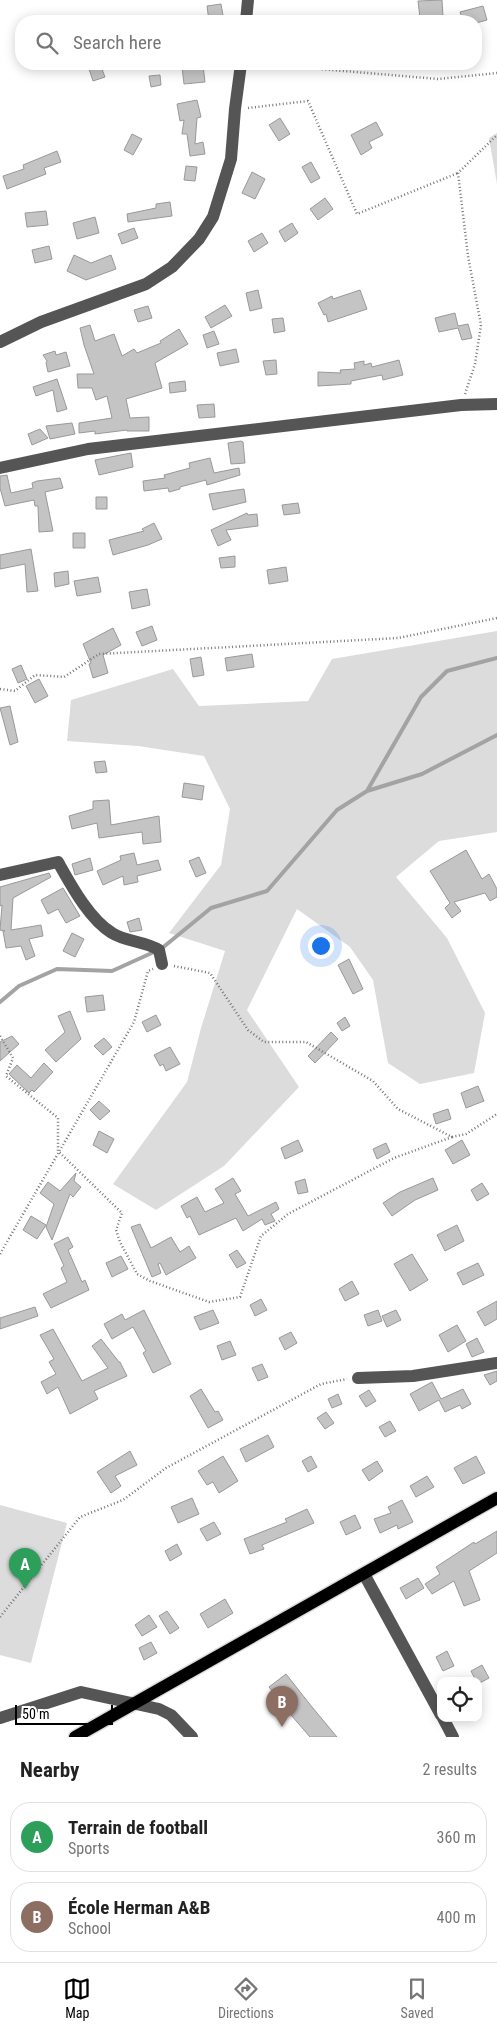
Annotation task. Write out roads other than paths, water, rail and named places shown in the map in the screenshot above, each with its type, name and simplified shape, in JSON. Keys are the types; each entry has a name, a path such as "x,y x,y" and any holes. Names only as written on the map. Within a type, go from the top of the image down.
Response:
{"main road":[{"path":"75,1737 497,1498"}],"street":[{"path":"247,15 248,0"},
{"path":"0,342 41,322 146,284 172,267 199,239 213,216 231,159 240,70"},
{"path":"0,468 88,449 461,405 497,404"},
{"path":"0,875 58,862 76,895 102,925 113,934 159,950 162,964"},
{"path":"358,1378 413,1376 497,1363"},
{"path":"364,1574 437,1708"},
{"path":"0,1718 81,1692 159,1709 172,1715 192,1737"},
{"path":"445,1722 453,1737"}],"waterway":[{"path":"161,949 211,908 267,891 337,810 367,791 421,697 447,671 497,658"},
{"path":"367,791 422,774 497,735"},
{"path":"0,1002 19,986 57,969 112,971 154,952"}],"place":[{"name":"Terrain de football","path":"25,1589"},
{"name":"École Herman A&B","path":"282,1727"}]}
